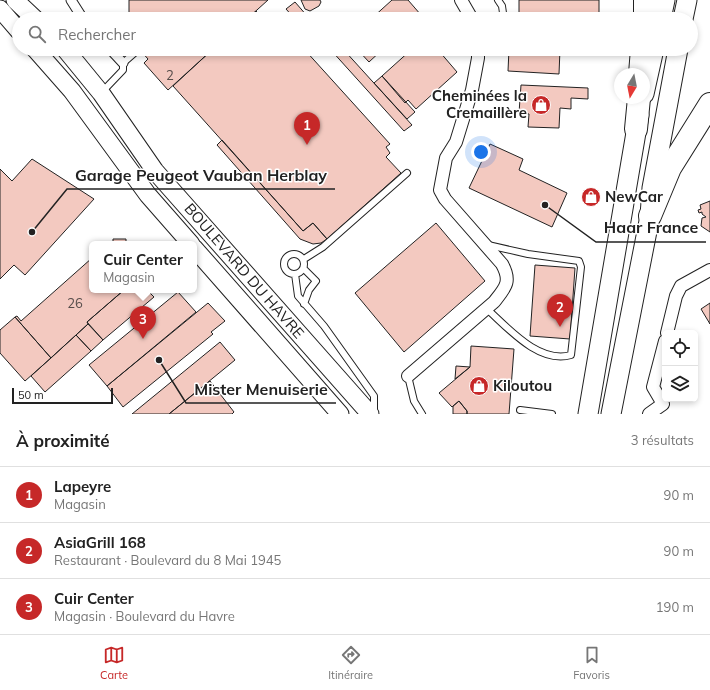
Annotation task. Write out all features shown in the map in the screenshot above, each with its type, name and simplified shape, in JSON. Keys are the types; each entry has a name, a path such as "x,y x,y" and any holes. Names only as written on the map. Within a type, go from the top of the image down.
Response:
{"highway":[{"path":"644,12 645,0"},
{"path":"640,68 641,56"},
{"path":"636,129 638,104"},
{"path":"651,207 670,168 710,104"}],"main road":[{"path":"15,0 28,12"},
{"path":"662,12 665,0"},
{"path":"684,12 687,0"},
{"path":"0,9 12,23"},
{"name":"BOULEVARD DU HAVRE","path":"41,56 72,92 148,195 188,241"},
{"name":"BOULEVARD DU HAVRE","path":"70,56 101,93 155,171 370,414"},
{"path":"650,68 652,56"},
{"path":"611,414 651,207 677,56"},
{"path":"588,414 636,129 642,104"},
{"path":"625,194 651,207"},
{"name":"BOULEVARD DU HAVRE","path":"197,251 340,414"}],"street":[{"path":"71,0 79,12"},
{"path":"462,0 468,12"},
{"path":"117,56 123,62"},
{"path":"408,376 487,309 506,288 506,272 502,264 445,199 440,190 446,158 456,142 472,90 478,56"},
{"path":"668,330 676,296 681,286 710,270"},
{"path":"649,414 663,404 654,387 662,354"}],"lane":[{"path":"498,0 502,6 503,12"},
{"path":"101,93 122,70 123,62 130,56"},
{"path":"304,259 323,247 408,173"},
{"path":"485,245 528,254 579,261 581,267 571,355 561,358 548,356 525,342 487,309"},
{"path":"304,269 295,274 289,273 285,268 286,258 294,253 300,255 304,259 304,269 316,281 309,290 304,304"},
{"path":"295,274 298,296 324,326 374,396 374,414"},
{"path":"408,376 414,401 422,414"},
{"path":"520,410 552,414"}],"building":[{"path":"129,0 268,0 255,12 129,12"},
{"path":"301,0 320,0 321,2 319,6 310,11 305,9"},
{"path":"392,0 408,0 418,12 379,12"},
{"path":"519,0 599,0 599,12 519,12"},
{"path":"295,2 304,12 289,12 286,9"},
{"path":"145,56 205,56 168,90 144,63 148,59"},
{"path":"205,56 310,56 390,144 386,147 390,153 386,157 401,173 327,239 313,223 303,231 173,86"},
{"path":"336,56 349,56 412,125 404,131"},
{"path":"363,56 375,56 369,62"},
{"path":"404,56 443,56 457,72 416,109 408,100 405,103 382,76"},
{"path":"509,56 560,56 559,74 508,71"},
{"path":"382,76 415,112 407,119 374,83"},
{"path":"521,85 588,88 588,99 571,98 571,109 560,108 559,128 528,127 529,114 519,113"},
{"path":"222,140 303,231 313,223 327,239 321,243 313,244 300,239 217,145"},
{"path":"490,144 523,159 519,170 567,193 552,227 469,188"},
{"path":"32,159 94,199 25,275 14,265 0,279 0,169 12,181"},
{"path":"710,201 710,232 701,226 702,218 706,217 702,214 702,212 699,213 698,210 701,209 700,205"},
{"path":"436,223 485,281 404,352 355,293"},
{"path":"113,239 126,239 126,241 113,241"},
{"path":"89,261 89,293 121,293 87,322 88,324 51,358 15,317 17,316 21,321"},
{"path":"535,265 575,268 570,339 530,336"},
{"path":"121,293 150,293 154,297 103,340 87,322"},
{"path":"177,293 179,293 196,312 107,386 89,365"},
{"path":"208,303 225,321 211,332 213,334 123,407 107,386"},
{"path":"710,303 710,324 701,309"},
{"path":"15,317 51,358 25,381 0,353 0,330"},
{"path":"88,324 103,340 91,351 76,335"},
{"path":"76,335 91,351 45,392 31,376"},
{"path":"220,342 235,360 169,414 132,414"},
{"name":"Kiloutou","path":"471,346 514,349 509,414 467,414 467,411 459,401 452,407 439,393 470,367"},
{"path":"456,366 470,367 455,379"},
{"path":"210,381 234,412 232,414 169,414"},
{"path":"459,401 467,411 467,414 453,414 453,406"}],"place":[{"name":"Cheminées la Cremaillère","path":"541,105"},
{"name":"Lapeyre","path":"307,145"},
{"name":"NewCar","path":"591,197"},
{"name":"Haar France","path":"545,205"},
{"name":"Garage Peugeot Vauban Herblay","path":"32,232"},
{"name":"AsiaGrill 168","path":"560,327"},
{"name":"Cuir Center","path":"143,339"},
{"name":"Mister Menuiserie","path":"159,360"},
{"name":"Kiloutou","path":"479,386"}]}
